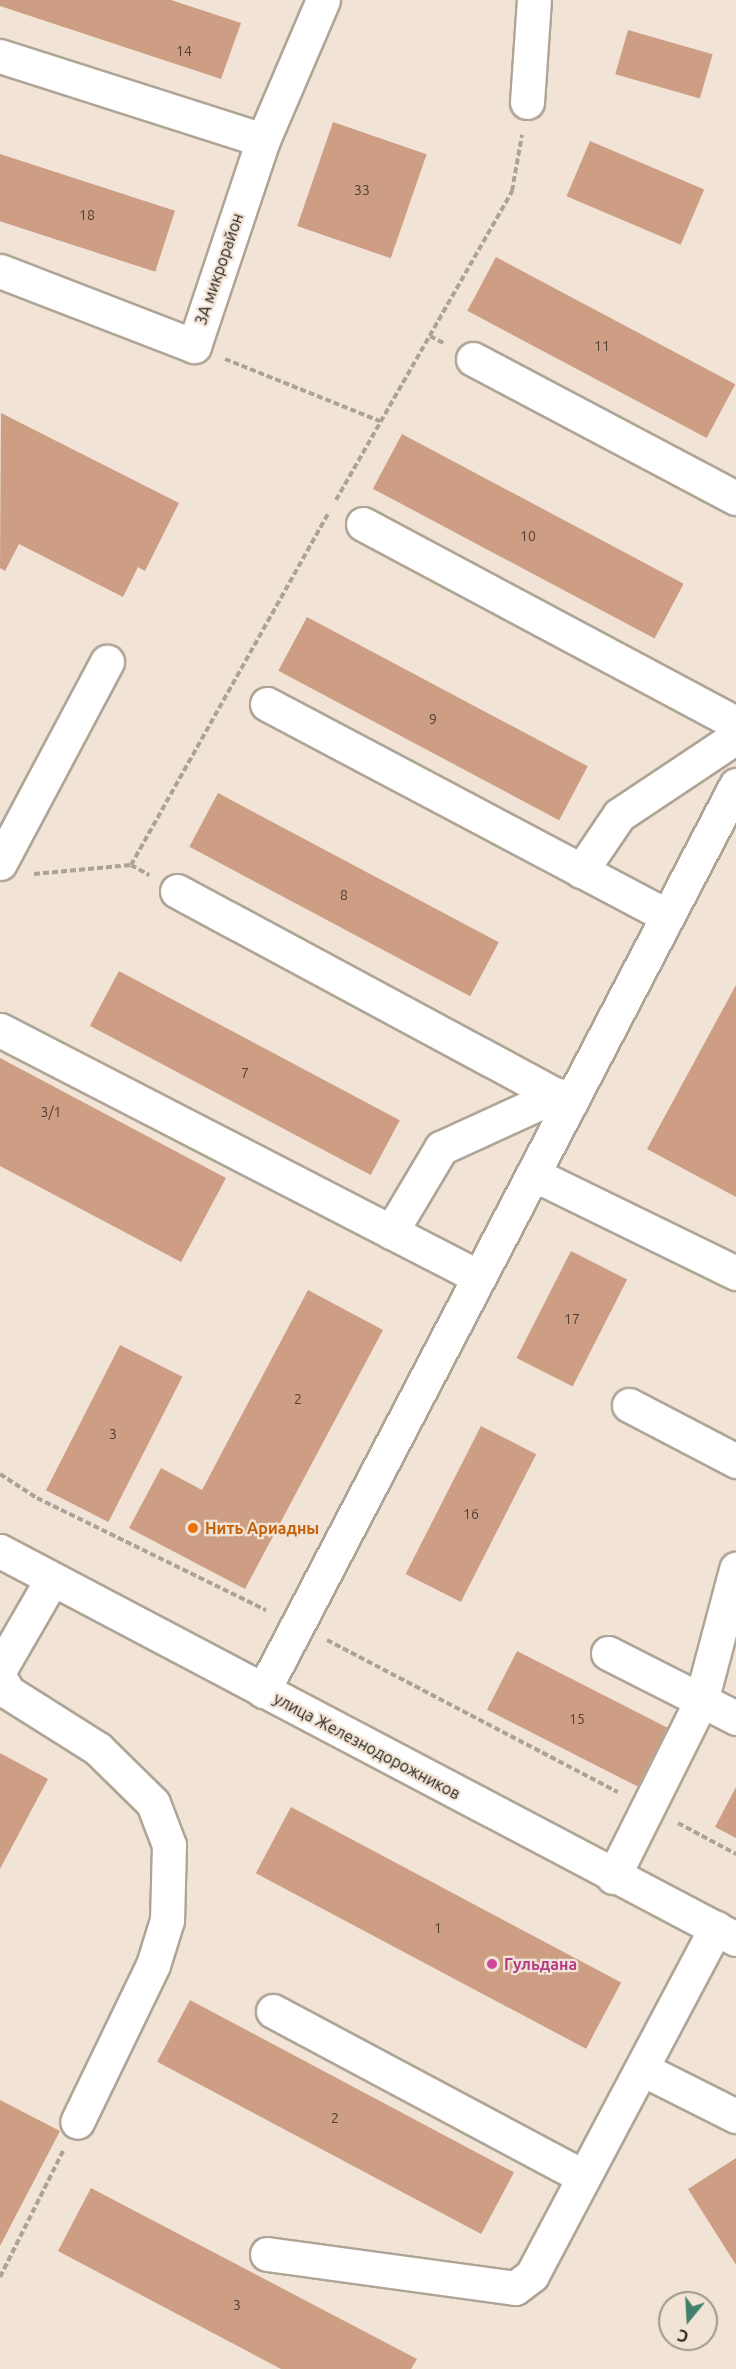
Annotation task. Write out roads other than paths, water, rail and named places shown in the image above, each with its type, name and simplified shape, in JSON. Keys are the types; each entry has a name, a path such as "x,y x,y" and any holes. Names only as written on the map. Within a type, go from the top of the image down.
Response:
{"street":[{"name":"3А микрорайон","path":"0,272 194,346 263,140 322,0"},
{"path":"527,102 534,0"},
{"path":"0,56 263,140"},
{"path":"473,359 736,498"},
{"path":"363,524 736,723"},
{"path":"12,869 107,662"},
{"path":"267,704 667,916"},
{"path":"581,871 619,815 736,737"},
{"path":"263,1691 533,1174 563,1099 733,799"},
{"path":"177,891 563,1099"},
{"path":"0,1030 479,1277"},
{"path":"391,1232 441,1148 563,1099"},
{"path":"533,1174 736,1273"},
{"path":"629,1405 736,1461"},
{"name":"улица Железнодорожников","path":"0,1551 613,1877 726,1934"},
{"path":"613,1877 650,1809 701,1701 736,1569"},
{"path":"0,1669 52,1579"},
{"path":"608,1653 736,1718"},
{"path":"0,1678 8,1692 98,1749 153,1803 169,1845 167,1920 153,1965 77,2122"},
{"path":"267,2254 515,2288 532,2275 582,2176 642,2069 726,1934"},
{"path":"273,2011 582,2176"},
{"path":"642,2069 736,2116"}],"place":[{"name":"Нить Ариадны","path":"193,1528"},
{"name":"Гульдана","path":"492,1964"}]}
